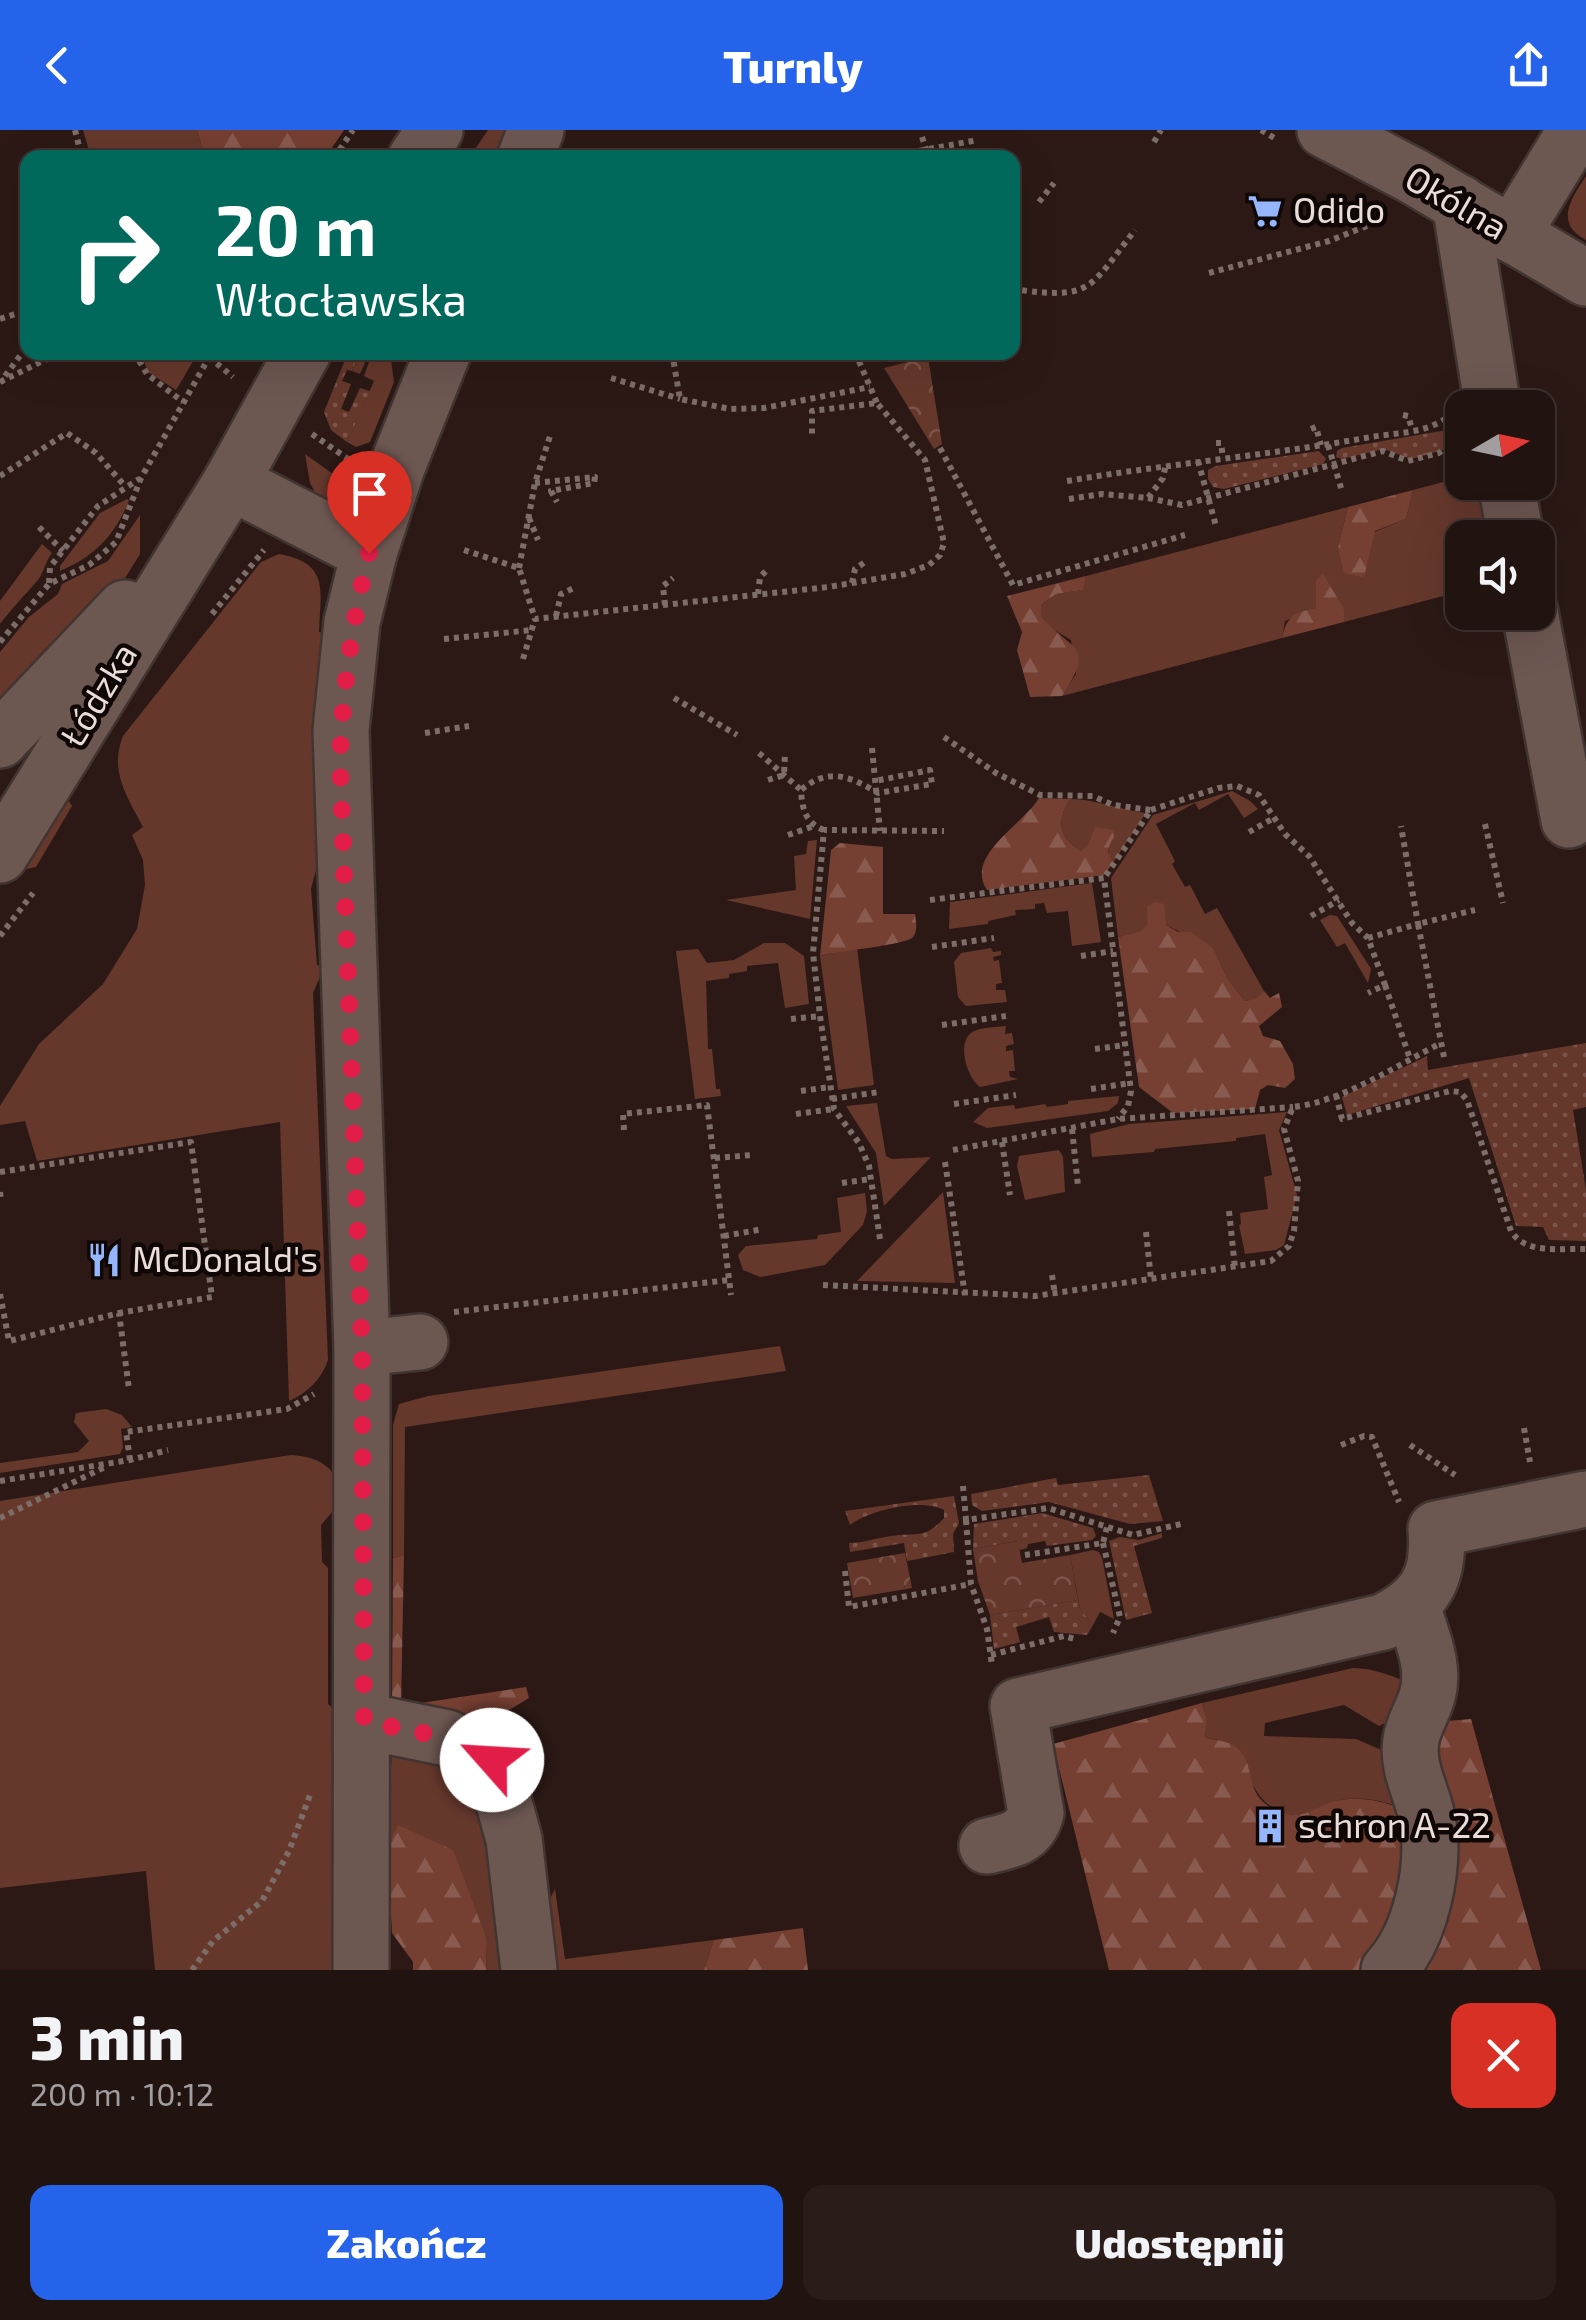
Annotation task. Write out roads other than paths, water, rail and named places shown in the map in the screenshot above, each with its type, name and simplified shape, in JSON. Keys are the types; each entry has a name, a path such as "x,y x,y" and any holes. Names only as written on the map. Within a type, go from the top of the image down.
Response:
{"street":[{"name":"Okólna","path":"1324,130 1460,203 1586,278"},
{"path":"1512,235 1576,130"},
{"path":"1460,203 1471,390"},
{"name":"Łódzka","path":"20,869 196,534 231,482 300,360"},
{"path":"362,1970 362,1357 340,763 350,641 369,553 396,467 440,360"},
{"path":"231,482 369,553"},
{"name":"Łódzka","path":"0,740 196,534"},
{"path":"1533,630 1569,820"},
{"path":"362,1357 436,1327"},
{"path":"987,1846 1021,1837 1032,1825 1036,1812 1006,1689 1383,1622 1412,1606 1429,1586 1436,1562 1417,1516 1586,1500"},
{"path":"1390,1970 1420,1914 1430,1864 1428,1822 1411,1766 1410,1738 1432,1673 1412,1606"},
{"path":"364,1736 447,1738 492,1760 514,1839 529,1970"}],"place":[{"name":"Odido","path":"1265,211"},
{"name":"McDonald's","path":"104,1260"},
{"name":"schron A-22","path":"1270,1826"}]}
